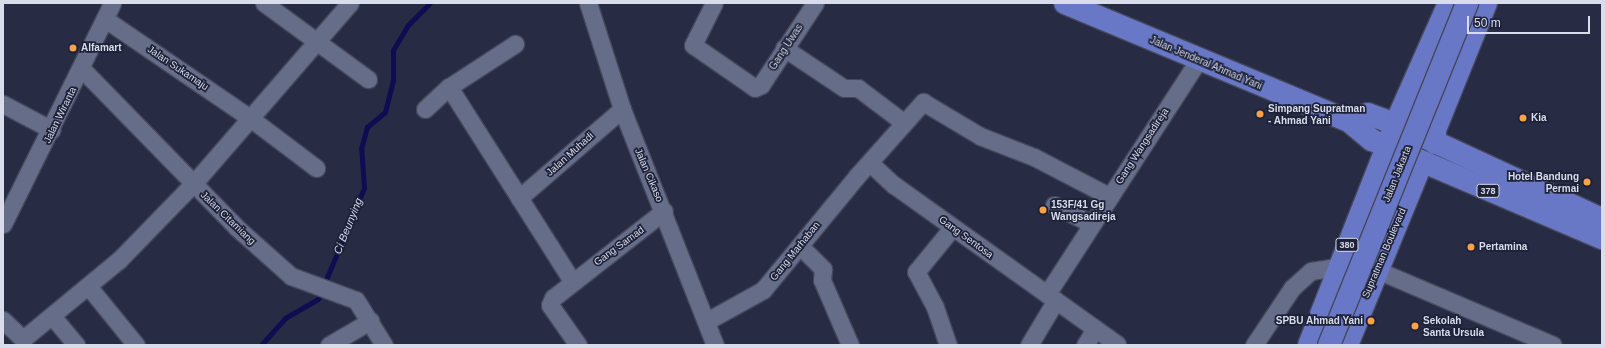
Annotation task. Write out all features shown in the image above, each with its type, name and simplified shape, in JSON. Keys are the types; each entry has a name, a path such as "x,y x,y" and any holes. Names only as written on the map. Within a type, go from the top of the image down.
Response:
{"main road":[{"name":"Jalan Jenderal Ahmad Yani","path":"1065,3 1349,121 1385,154 1418,170 1602,238"},
{"name":"Jalan Jakarta","path":"1385,154 1396,124 1449,3"},
{"name":"Jalan Jakarta","path":"1329,345 1467,3"},
{"path":"1435,143 1435,130 1486,3"},
{"path":"1349,121 1368,114 1396,124"},
{"name":"378","path":"1396,124 1602,219"},
{"name":"380","path":"1309,345 1337,267 1385,154"},
{"name":"Supratman Boulevard","path":"1347,345 1418,170"}],"street":[{"name":"Jalan Wiranta","path":"5,216 52,130 112,3"},
{"path":"264,3 317,40 368,79"},
{"path":"3,320 23,339 119,260 194,184 350,3"},
{"name":"Jalan Cikaso","path":"588,3 622,109 664,210 715,345"},
{"name":"Gang Uwas","path":"714,3 692,42 705,56 755,88 761,85 815,3"},
{"name":"Jalan Sukamaju","path":"105,19 250,118 316,168"},
{"path":"425,108 449,87 515,44"},
{"path":"784,48 844,88 858,88 907,118"},
{"name":"Gang Wangsadireja","path":"1029,345 1051,297 1092,224 1199,59"},
{"name":"Jalan Citamiang","path":"82,69 194,184 291,276 305,284 332,291 356,300 384,345"},
{"path":"449,87 572,281"},
{"path":"870,164 907,118 923,102 929,103 980,136 1034,157 1109,196"},
{"path":"3,104 52,130"},
{"name":"Jalan Muhadi","path":"519,198 622,109"},
{"name":"Gang Sentosa","path":"870,164 952,228 1117,344"},
{"name":"Gang Marhaban","path":"707,321 764,290 870,164"},
{"path":"1054,205 1092,224"},
{"name":"Gang Samad","path":"578,345 550,305 572,281 664,210"},
{"path":"948,345 935,307 916,272 952,228"},
{"path":"800,246 823,269 822,280 850,345"},
{"path":"1254,345 1292,288 1311,271 1337,267"},
{"path":"1377,270 1553,345"},
{"path":"88,286 136,345"},
{"path":"52,316 76,345"},
{"path":"329,345 370,321"},
{"path":"1085,345 1095,329"}],"waterway":[{"name":"Ci Beunying","path":"261,345 285,318 318,299 364,188 361,149 367,127 385,112 393,80 393,50 408,25 430,3"}],"place":[{"name":"Alfamart","path":"73,48"},
{"name":"Simpang Supratman - Ahmad Yani","path":"1260,114"},
{"name":"Kia","path":"1523,118"},
{"name":"Hotel Bandung Permai","path":"1587,182"},
{"name":"153F/41 Gg Wangsadireja","path":"1043,210"},
{"name":"Pertamina","path":"1471,247"},
{"name":"SPBU Ahmad Yani","path":"1371,321"},
{"name":"Sekolah Santa Ursula","path":"1415,326"}]}
